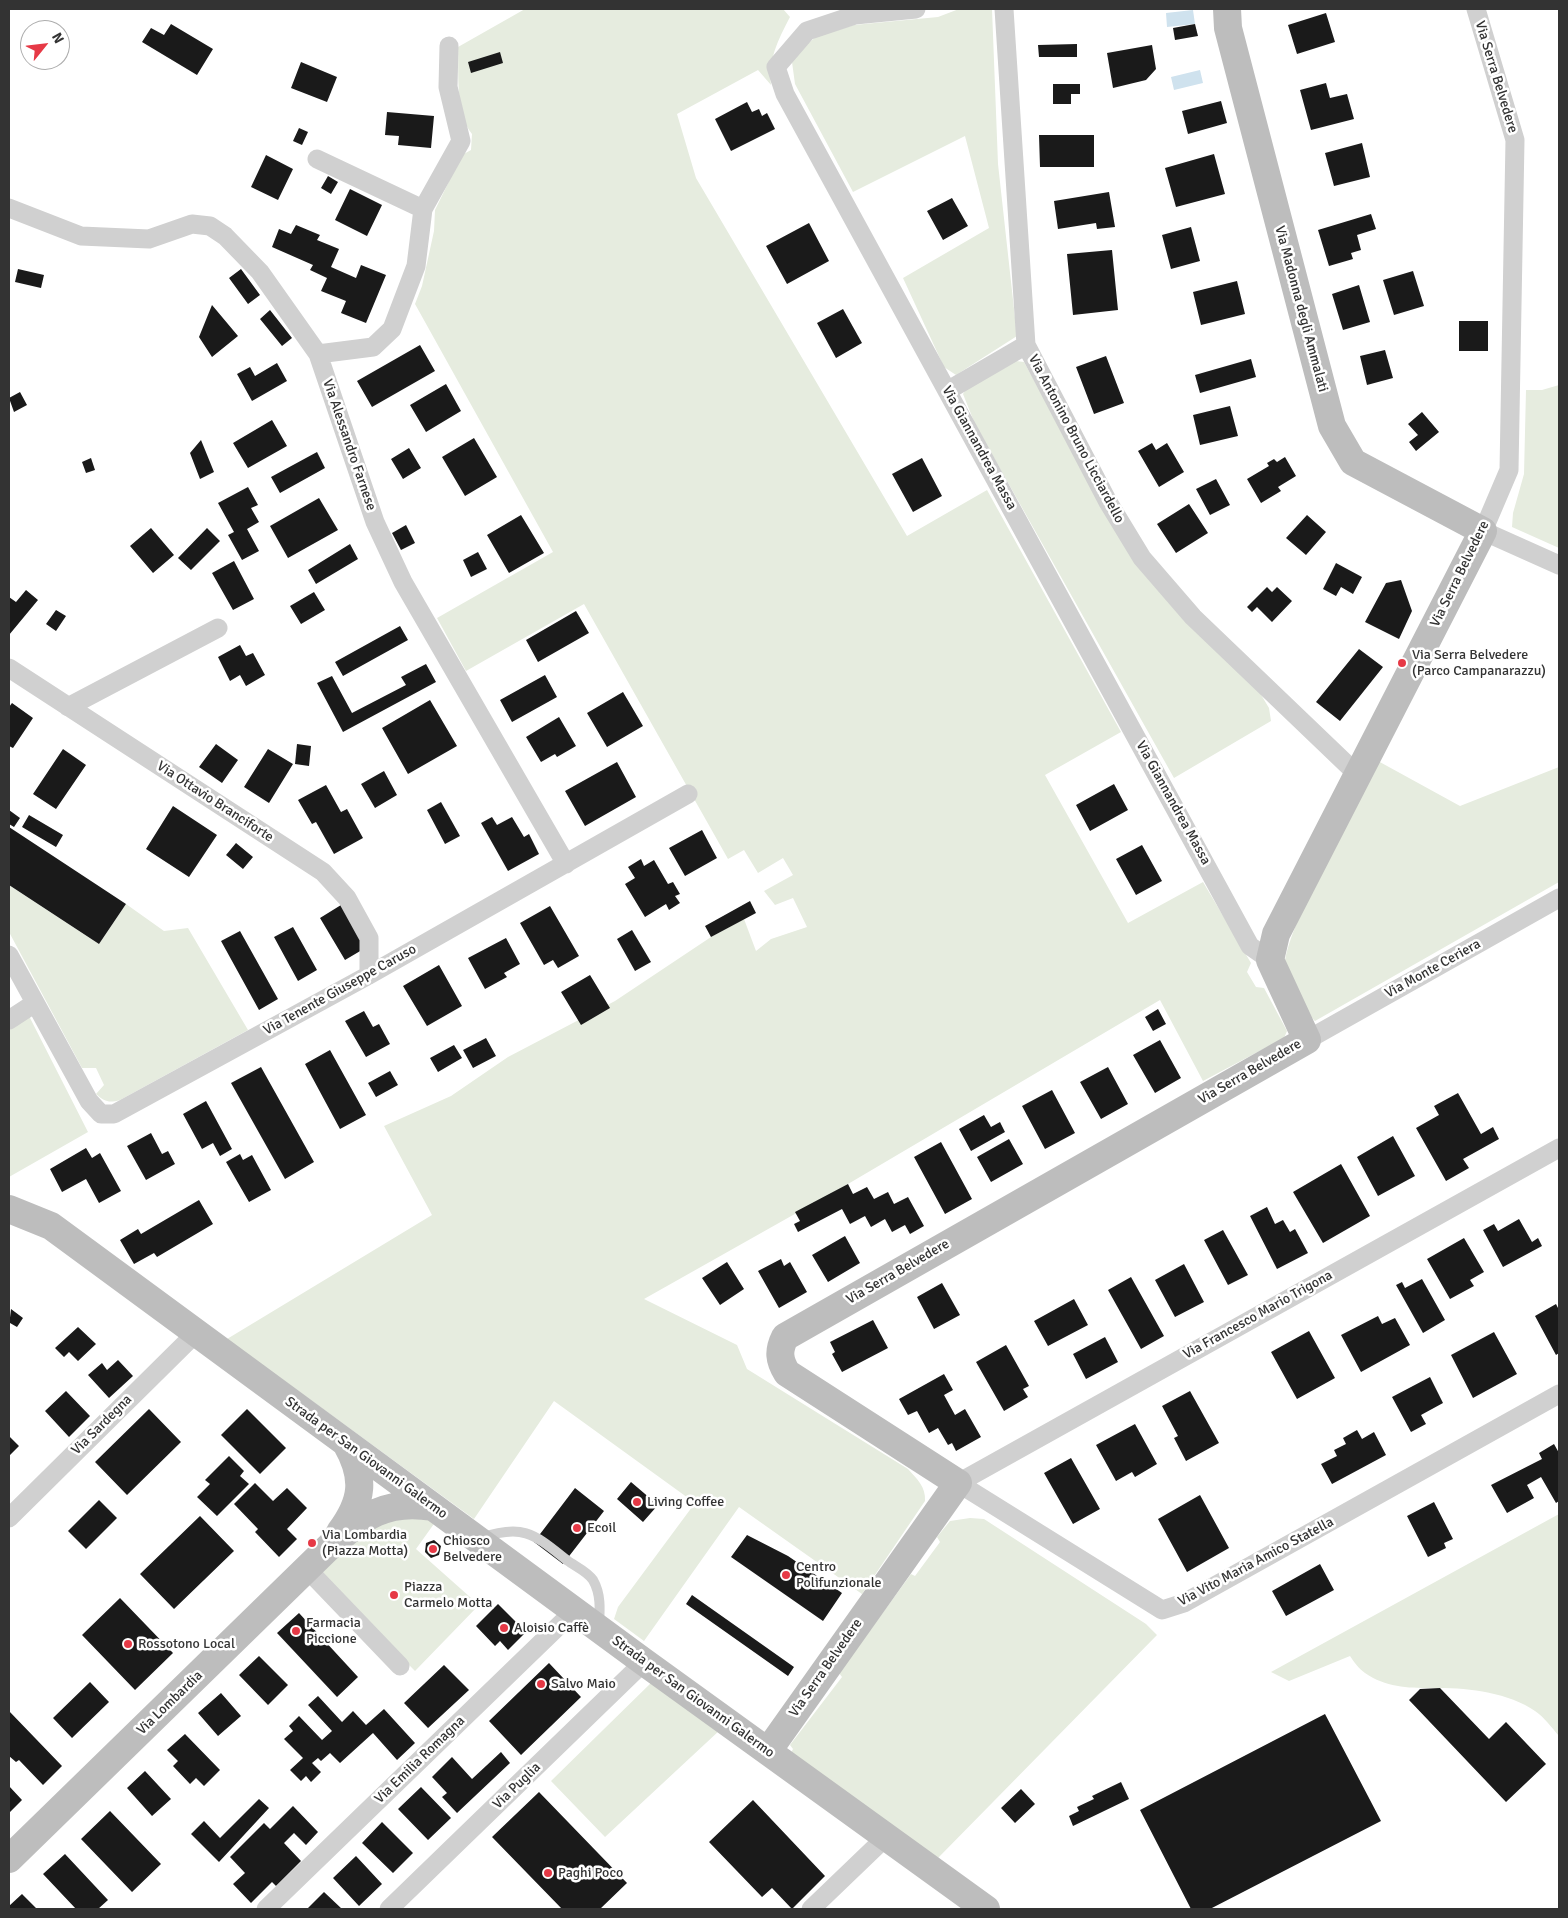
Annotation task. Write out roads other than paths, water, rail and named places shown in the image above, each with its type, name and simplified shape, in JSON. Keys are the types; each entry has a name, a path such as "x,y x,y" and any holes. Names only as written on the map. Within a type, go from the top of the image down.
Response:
{"street":[{"name":"Via Giannandrea Massa","path":"916,9 855,15 807,31 776,68 785,94 1250,946 1270,960"},
{"name":"Via Antonino Bruno Licciardello","path":"1004,9 1026,345 1108,502 1142,558 1192,617 1359,776"},
{"name":"Via Madonna degli Ammalati","path":"1227,9 1228,28 1332,426 1353,462 1483,531"},
{"name":"Via Serra Belvedere","path":"768,1751 958,1483 787,1373 780,1361 779,1348 785,1337 1307,1040 1270,960 1276,934 1359,776 1483,531 1509,470 1515,140 1476,9"},
{"path":"318,354 373,347 392,329 416,266 423,209 461,141 448,87 449,46"},
{"path":"317,159 423,209"},
{"name":"Via Alessandro Farnese","path":"9,208 81,236 149,238 192,224 210,226 225,236 260,272 318,354 375,522 403,582 566,864"},
{"path":"947,391 1026,345"},
{"path":"1483,531 1559,565"},
{"path":"68,707 218,628"},
{"name":"Via Ottavio Branciforte","path":"9,668 323,872 347,898 368,938 369,975"},
{"name":"Via Tenente Giuseppe Caruso","path":"9,954 89,1100 101,1114 114,1114 369,975 688,794"},
{"name":"Via Monte Ceriera","path":"1307,1040 1559,898"},
{"path":"9,1020 35,1003"},
{"name":"Via Francesco Mario Trigona","path":"958,1483 1559,1148"},
{"name":"Strada per San Giovanni Galermo","path":"9,1209 51,1226 598,1629 986,1909"},
{"name":"Via Sardegna","path":"9,1518 196,1333"},
{"name":"Via Vito Maria Amico Statella","path":"958,1483 1162,1610 1184,1603 1559,1394"},
{"path":"346,1444 355,1459 365,1510"},
{"path":"365,1510 372,1490 393,1478"},
{"path":"365,1510 412,1504 433,1507"},
{"name":"Via Lombardia","path":"9,1859 307,1570 365,1510"},
{"path":"307,1570 400,1666"},
{"name":"Via Emilia Romagna","path":"266,1909 574,1611"},
{"name":"Via Puglia","path":"389,1909 644,1662"},
{"path":"811,1909 886,1837"}],"lane":[{"path":"477,1540 502,1531 520,1531 539,1538 592,1579 600,1602 598,1629"}],"water":[{"path":"1193,10 1195,24 1167,27 1166,13"},
{"path":"1200,70 1203,83 1174,90 1171,77"}],"place":[{"name":"Via Serra Belvedere (Parco Campanarazzu)","path":"1402,663"},
{"name":"Living Coffee","path":"637,1502"},
{"name":"Ecoil","path":"577,1528"},
{"name":"Via Lombardia (Piazza Motta)","path":"312,1543"},
{"name":"Chiosco Belvedere","path":"433,1549"},
{"name":"Centro Polifunzionale","path":"786,1575"},
{"name":"Piazza Carmelo Motta","path":"394,1595"},
{"name":"Aloisio Caffè","path":"504,1628"},
{"name":"Farmacia Piccione","path":"296,1631"},
{"name":"Rossotono Local","path":"128,1644"},
{"name":"Salvo Maio","path":"541,1684"},
{"name":"Paghi Poco","path":"548,1873"}]}
